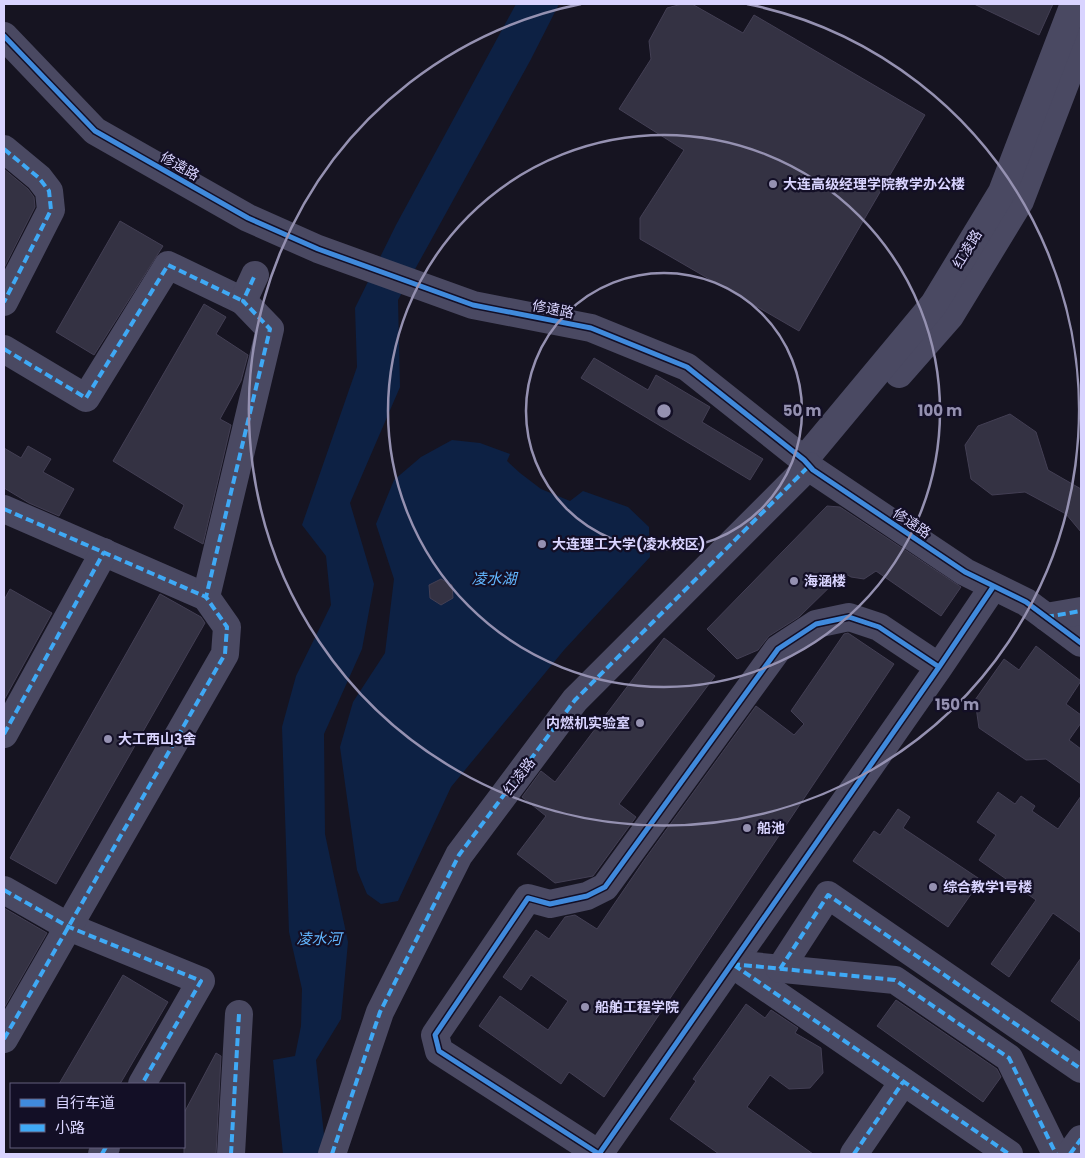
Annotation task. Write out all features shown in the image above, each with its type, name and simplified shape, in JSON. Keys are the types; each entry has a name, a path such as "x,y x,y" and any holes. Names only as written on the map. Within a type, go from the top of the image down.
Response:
{"street":[{"name":"红凌路","path":"809,466 934,304 1002,192 1074,4"},
{"name":"修遠路","path":"4,36 95,131 248,218 318,249 474,305 591,328 688,367 809,466 965,572 1026,602 1081,643"},
{"name":"红凌路","path":"332,1154 380,1012 459,855 575,700 809,466 950,316 1020,201 1081,42"},
{"path":"4,149 39,178 49,191 51,210 4,302"},
{"path":"4,350 86,398 168,265 243,301 270,329 206,597"},
{"path":"243,301 255,275"},
{"path":"4,509 206,597 227,627 225,654 4,1039"},
{"path":"4,734 104,552"},
{"path":"939,667 879,627 849,617 816,624 778,649 605,887 587,896 550,904 528,898 435,1035 439,1051 599,1154 939,667 993,587"},
{"path":"1046,617 1081,611"},
{"path":"4,890 69,927 201,980 143,1083"},
{"path":"780,969 828,895 1081,1069"},
{"path":"732,964 895,980 1009,1058 1056,1154"},
{"path":"732,964 1009,1154"},
{"path":"231,1154 239,1014"},
{"path":"854,1154 903,1082"},
{"path":"1070,1154 1081,1138"}],"water":[{"name":"凌水河","path":"516,4 559,4 530,61 398,300 400,387 350,503 374,584 362,649 324,734 325,834 348,942 341,1019 316,1060 326,1154 283,1154 273,1060 295,1056 301,1026 302,989 289,932 282,727 296,676 331,605 326,556 302,525 357,367 355,308 396,225"},
{"name":"凌水湖","path":"452,440 480,443 510,454 507,461 520,473 541,489 570,501 583,491 628,507 649,527 650,557 564,650 451,787 398,901 381,904 367,894 357,870 340,747 353,702 385,653 394,579 376,524 394,480 421,457"}],"building":[{"name":"大连高级经理学院教学办公楼","path":"682,4 692,4 743,33 754,15 925,115 799,331 640,239 640,218 684,150 619,109 651,59 649,41 667,8"},
{"path":"974,4 1053,4 1039,35"},
{"path":"4,169 28,189 34,197 35,207 4,268"},
{"path":"120,221 163,246 94,355 56,332"},
{"path":"204,304 226,317 216,334 248,355 241,381 220,419 231,425 203,544 174,528 184,505 113,461"},
{"path":"594,358 648,390 656,375 710,407 702,422 763,459 750,480 581,378"},
{"path":"1010,414 1036,432 1048,470 1081,489 1081,532 1066,514 1025,492 992,495 971,479 965,445 978,426"},
{"path":"28,446 51,459 43,472 74,489 59,516 29,503 4,488 4,448 21,458"},
{"name":"海涵楼","path":"827,506 840,507 961,587 941,616 876,571 864,579 851,577 844,573 799,617 769,636 758,650 737,659 707,629"},
{"path":"441,579 452,585 453,598 441,605 430,598 429,585"},
{"path":"10,589 52,613 4,700 4,600"},
{"name":"大工西山3舍","path":"160,594 201,617 205,623 56,884 10,858"},
{"path":"848,633 894,664 604,1097 569,1072 561,1084 479,1026 500,996 548,1030 568,1001 531,975 521,990 503,977 536,930 549,939 565,917 575,915 597,929 645,859 756,706 794,735 804,724 791,711 844,634"},
{"name":"内燃机实验室","path":"664,638 715,676 619,804 636,817 593,876 555,883 517,854 546,816 522,797 541,771 555,782"},
{"path":"1036,646 1081,681 1066,704 1081,715 1081,723 1069,740 1081,749 1081,784 1046,759 1026,760 979,728 975,700 1004,659 1019,670"},
{"name":"综合教学1号楼","path":"998,792 1015,804 1021,796 1035,806 1032,811 1058,829 1081,796 1081,933 1053,913 1009,977 991,964 1036,900 979,860 996,835 977,822"},
{"path":"898,809 910,817 903,828 981,880 948,927 853,861 874,831 880,835"},
{"path":"4,908 47,933 4,1008"},
{"path":"1081,958 1081,1022 1051,1001"},
{"path":"123,975 168,1002 121,1083 60,1083"},
{"path":"896,1000 997,1069 1001,1077 983,1102 877,1026"},
{"path":"746,1004 765,1018 771,1010 798,1028 795,1033 821,1048 823,1073 810,1088 789,1089 770,1075 747,1107 813,1154 719,1154 670,1119 696,1081 693,1079"},
{"path":"216,1053 221,1056 216,1154 184,1154 185,1111"}],"marked path":[{"path":"4,149 39,178 49,191 51,210 4,302"},
{"path":"4,349 86,398 168,265 243,301"},
{"path":"4,1039 225,654 227,627 206,597 270,329 243,301 255,275"},
{"path":"332,1154 380,1012 459,855 575,700 809,466"},
{"path":"4,509 206,597"},
{"path":"4,734 104,552"},
{"path":"1046,617 1081,611"},
{"path":"4,890 69,927 201,981 143,1083"},
{"path":"780,969 828,895 1081,1069"},
{"path":"732,964 895,980 1009,1058 1056,1154"},
{"path":"734,965 1009,1154"},
{"path":"231,1154 239,1014"},
{"path":"854,1154 903,1082"},
{"path":"1070,1154 1081,1139"},
{"path":"102,1154 105,1148"}],"cycle path":[{"path":"4,36 95,131 248,218 318,249 473,305 591,328 687,367 804,460 813,470 965,572 1026,602 1081,643"},
{"path":"939,667 879,627 849,617 816,624 778,649 605,887 587,896 550,904 528,898 435,1035 439,1051 599,1154 939,667 993,587"}],"place":[{"name":"大连高级经理学院教学办公楼","path":"773,184"},
{"name":"大连理工大学(凌水校区)","path":"542,544"},
{"name":"海涵楼","path":"794,581"},
{"name":"内燃机实验室","path":"640,723"},
{"name":"大工西山3舍","path":"108,739"},
{"name":"船池","path":"747,828"},
{"name":"综合教学1号楼","path":"933,887"},
{"name":"船舶工程学院","path":"585,1007"}]}
